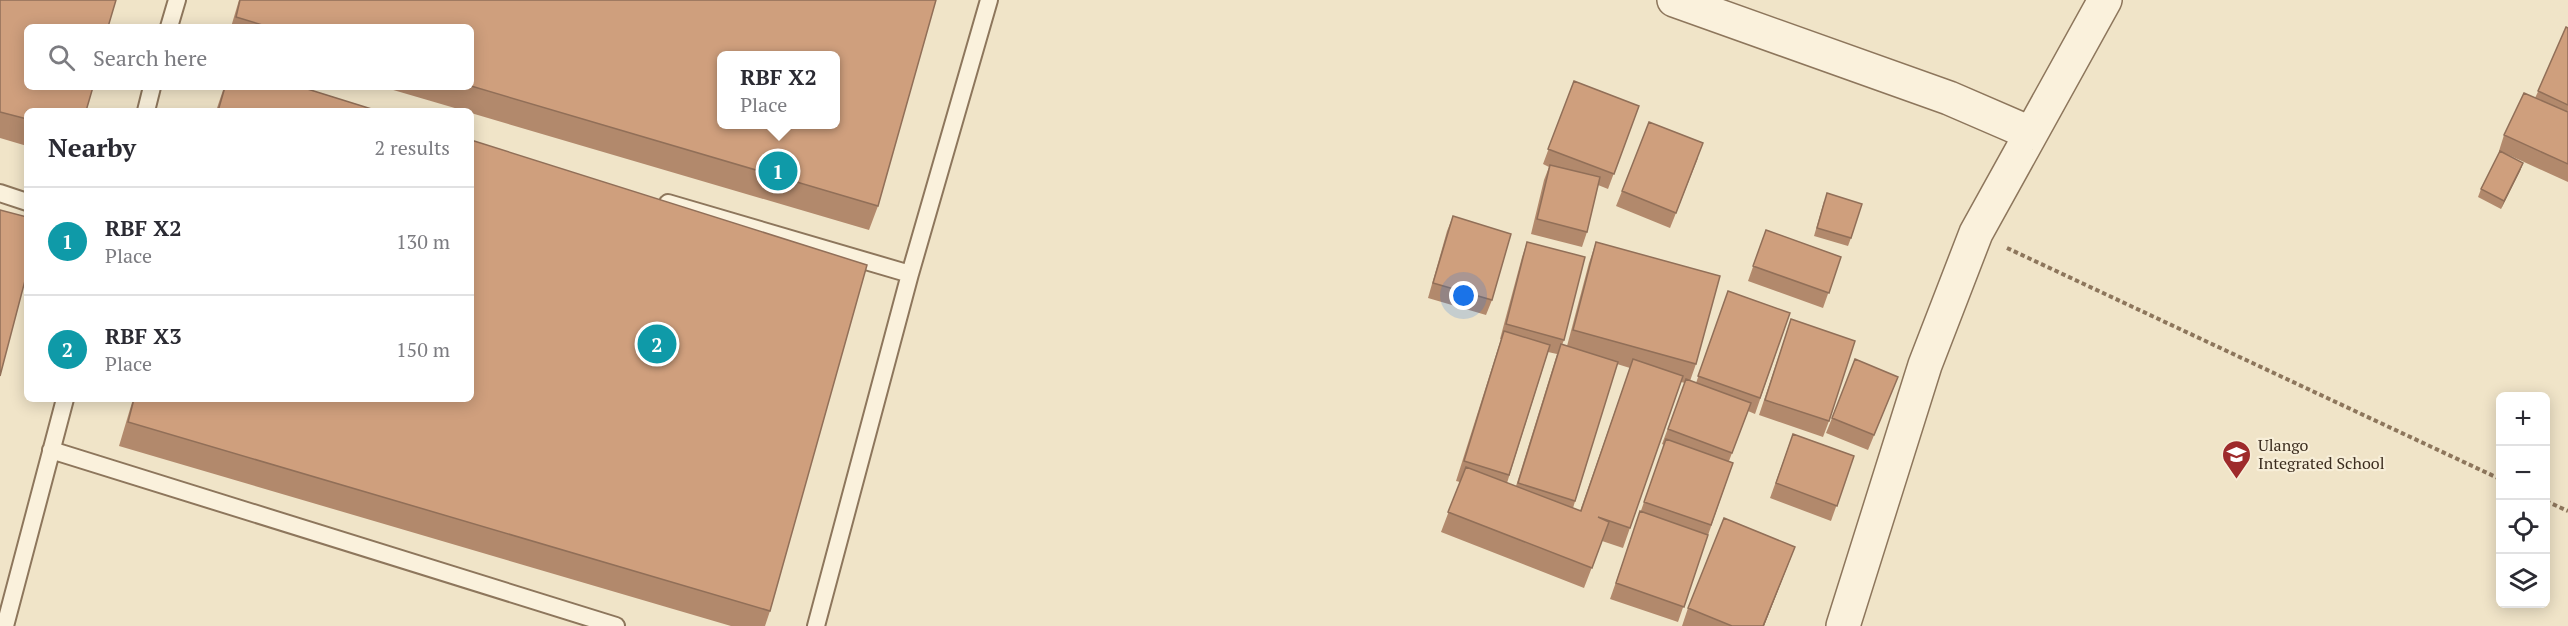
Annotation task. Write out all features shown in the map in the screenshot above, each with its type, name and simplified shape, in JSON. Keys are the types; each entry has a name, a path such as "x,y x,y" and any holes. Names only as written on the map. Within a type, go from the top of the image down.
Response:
{"street":[{"path":"1674,0 1949,98 2030,133"},
{"path":"1843,626 1925,365 1976,233 2105,0"}],"lane":[{"path":"170,24 177,0"},
{"path":"816,626 910,274 989,0"},
{"path":"147,108 151,90"},
{"path":"0,193 24,201"},
{"path":"651,198 910,274"},
{"path":"5,626 64,402"},
{"path":"51,450 616,626"}],"path":[{"path":"1976,233 2496,477"},
{"path":"2550,503 2568,511"}],"building":[{"path":"0,0 116,0 109,24 24,24 24,90 92,90 87,108 24,108 24,118 0,112"},
{"path":"240,0 936,0 878,206 474,87 474,24 259,24 236,17"},
{"path":"2566,27 2568,28 2568,105 2538,91"},
{"path":"1574,81 1639,106 1614,174 1548,149"},
{"path":"224,90 311,90 368,108 219,108"},
{"path":"2524,93 2568,112 2568,164 2504,135"},
{"path":"1649,122 1703,143 1676,213 1622,191"},
{"path":"474,141 867,265 770,611 128,422 133,402 474,402"},
{"path":"2500,151 2523,163 2504,201 2481,189"},
{"path":"1550,165 1600,177 1587,232 1537,219"},
{"path":"1827,193 1862,204 1851,238 1817,228"},
{"path":"0,210 24,216 24,284 0,376"},
{"path":"1453,216 1511,234 1492,300 1433,283"},
{"path":"1766,230 1841,257 1829,293 1753,266"},
{"path":"1527,242 1585,257 1564,340 1506,324"},
{"path":"1596,242 1720,276 1696,364 1573,330"},
{"path":"1728,291 1790,313 1760,398 1698,376"},
{"path":"1791,319 1855,341 1829,421 1765,400"},
{"path":"1504,331 1550,345 1509,475 1464,461"},
{"path":"1561,344 1618,362 1575,501 1518,483"},
{"path":"1633,359 1683,376 1630,528 1598,517 1609,522 1592,568 1448,512 1466,467 1581,511"},
{"path":"1855,359 1898,377 1874,435 1832,418"},
{"path":"1686,379 1751,403 1732,453 1668,429"},
{"path":"1793,434 1854,456 1837,506 1776,483"},
{"path":"1666,439 1733,463 1711,525 1644,502"},
{"path":"1640,511 1708,535 1684,607 1616,583"},
{"path":"1724,518 1795,547 1763,626 1732,626 1688,608"}],"place":[{"name":"RBF X2","path":"778,171"},
{"name":"RBF X3","path":"657,344"},
{"name":"Ulango Integrated School","path":"2237,480"}]}
